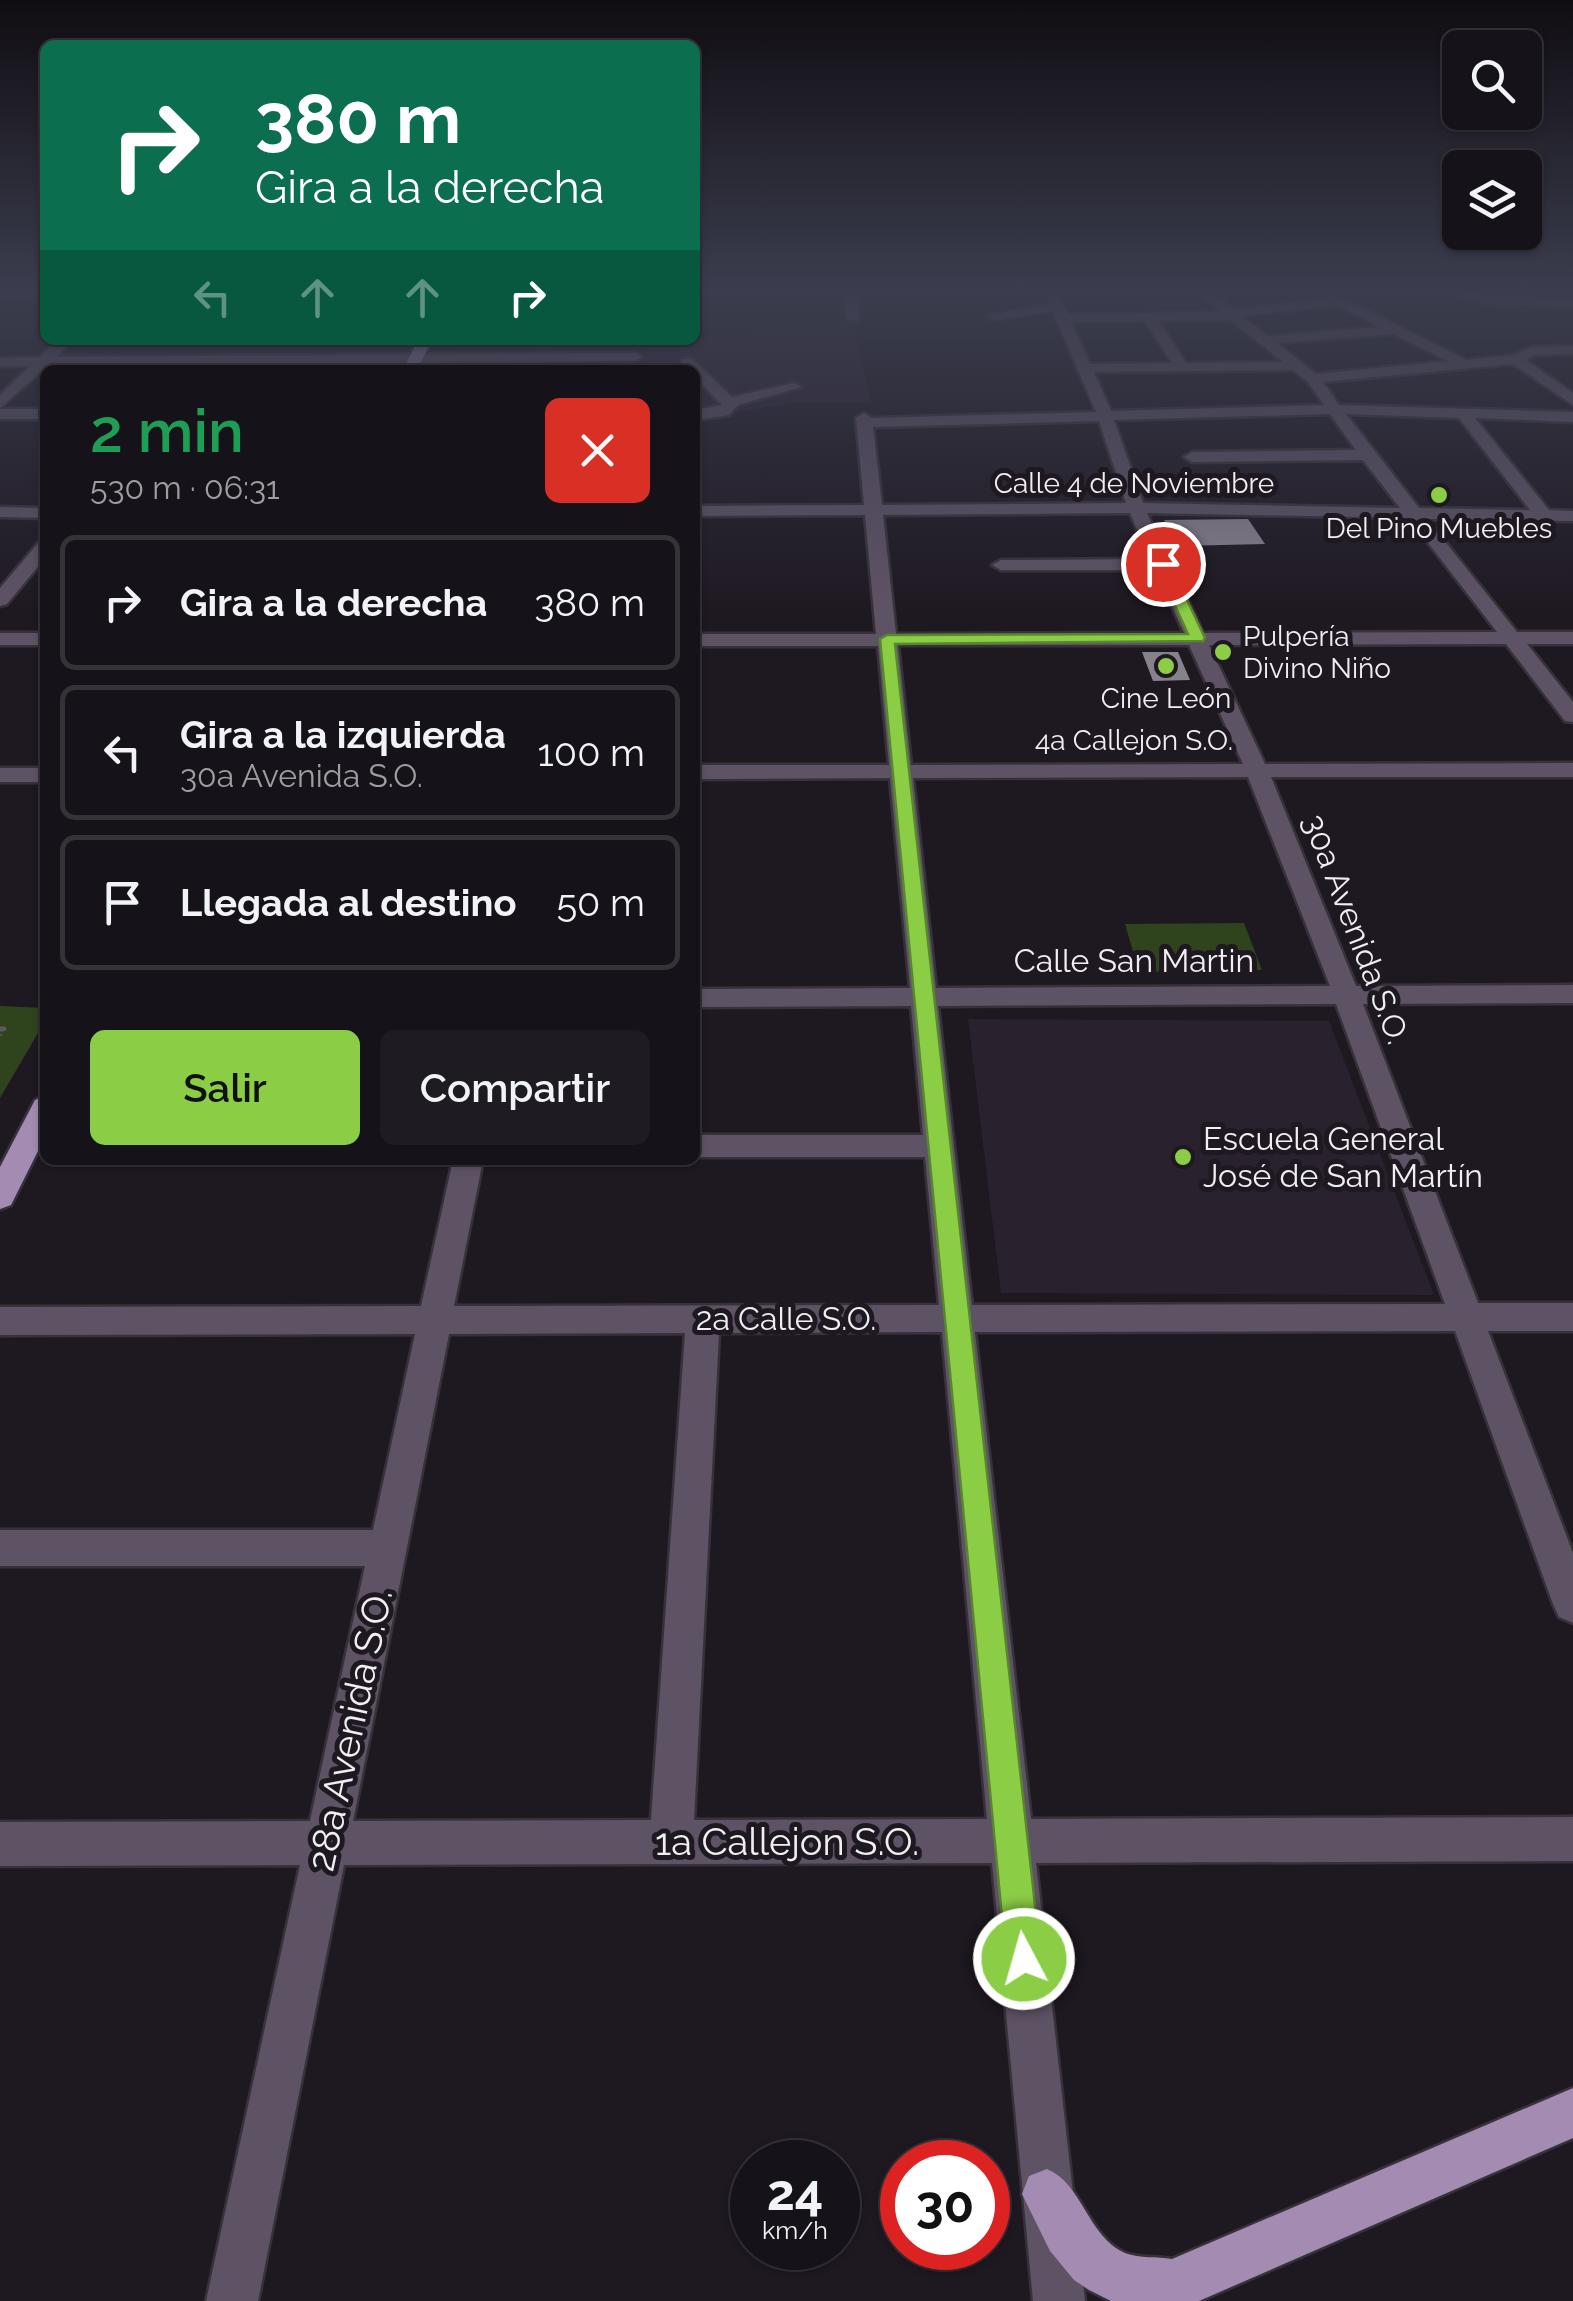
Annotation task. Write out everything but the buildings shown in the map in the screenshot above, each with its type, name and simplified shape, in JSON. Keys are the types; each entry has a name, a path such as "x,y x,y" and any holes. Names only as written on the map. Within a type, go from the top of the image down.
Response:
{"main road":[{"path":"0,1197 34,1151 40,1126"},
{"path":"1047,2194 1073,2242 1089,2261 1157,2293 1573,2114"}],"street":[{"path":"725,397 730,402"},
{"path":"730,402 748,397"},
{"name":"30a Avenida S.O.","path":"1097,397 1136,508 1256,769 1346,996 1573,1604"},
{"path":"1327,397 1368,456 1573,716"},
{"path":"700,414 724,412 730,402"},
{"path":"1059,2301 864,420 1336,409 1573,417"},
{"path":"1463,413 1544,516"},
{"path":"0,414 40,414"},
{"path":"1192,457 1368,456"},
{"name":"Calle 4 de Noviembre","path":"700,511 1136,508 1573,516"},
{"path":"0,512 40,513"},
{"path":"0,600 40,552"},
{"path":"1000,565 1163,564"},
{"path":"700,640 1573,638"},
{"path":"0,639 40,639"},
{"name":"4a Callejon S.O.","path":"700,772 1573,770"},
{"path":"0,775 40,775"},
{"name":"Calle San Martin","path":"700,998 1346,996 1570,1000"},
{"path":"700,1146 940,1146"},
{"name":"28a Avenida S.O.","path":"232,2301 467,1165"},
{"name":"2a Calle S.O.","path":"0,1322 1573,1317"},
{"path":"671,1842 703,1319"},
{"path":"0,1548 388,1548"},
{"name":"1a Callejon S.O.","path":"0,1844 1573,1838"}],"shaded area":[{"path":"700,397 870,397 871,403 797,403 700,417"},
{"name":"Escuela General José de San Martín","path":"968,1019 1329,1021 1434,1295 1001,1293"}],"green space":[{"path":"1244,923 1262,970 1139,972 1125,924"},
{"path":"0,1006 40,1008 40,1030 0,1098"}],"place":[{"name":"Del Pino Muebles","path":"1439,495"},
{"name":"Pulpería Divino Niño","path":"1223,652"},
{"name":"Cine León","path":"1166,666"},
{"name":"Escuela General José de San Martín","path":"1183,1157"}],"route":[{"path":"1024,1959 887,639 1198,638 1163,564"}]}
